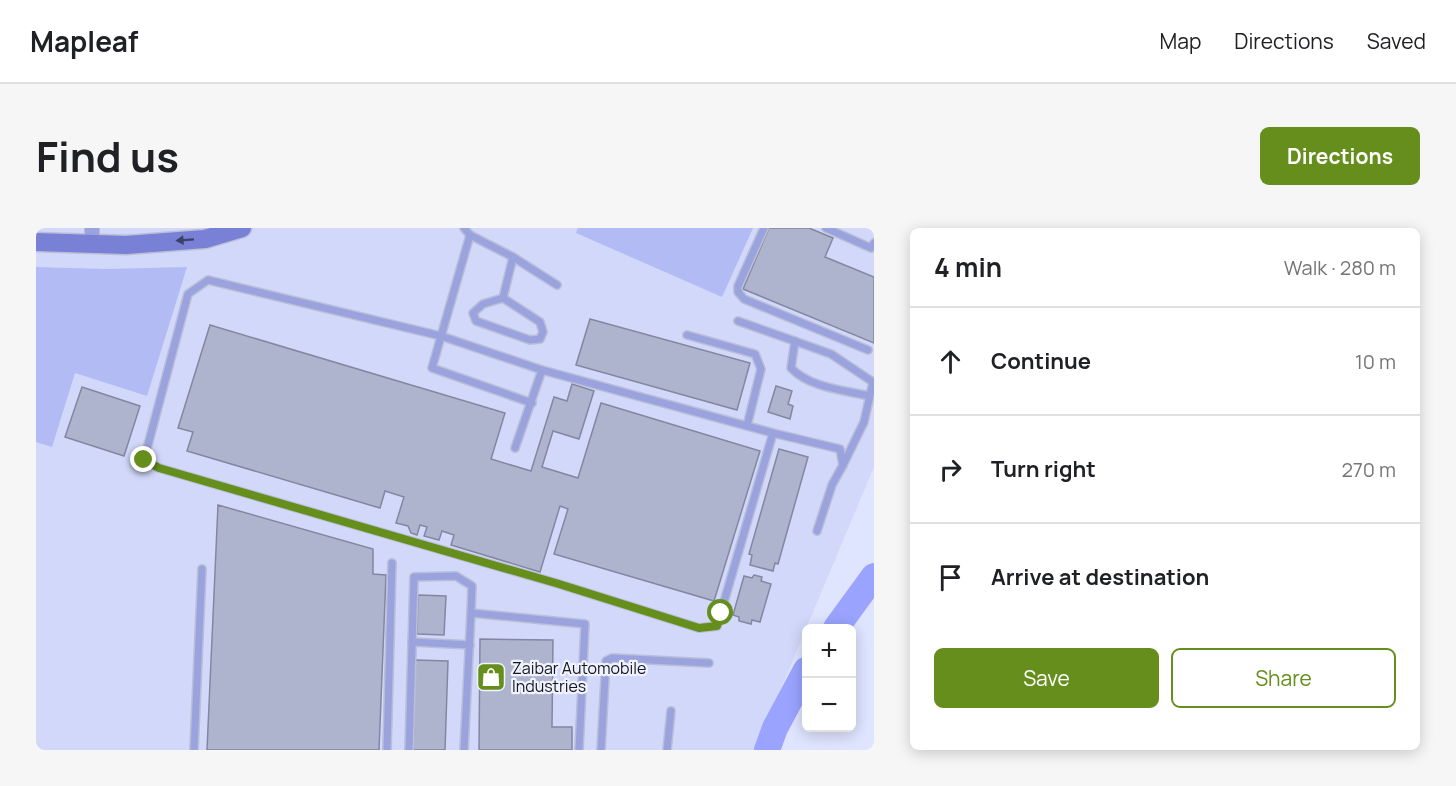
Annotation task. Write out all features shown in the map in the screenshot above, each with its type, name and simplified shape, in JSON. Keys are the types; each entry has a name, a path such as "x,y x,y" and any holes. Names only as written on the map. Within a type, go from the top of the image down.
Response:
{"street":[{"path":"36,242 92,236 126,244 205,238 242,228"}],"lane":[{"path":"464,228 471,235 513,257 557,285"},
{"path":"764,228 738,286 738,292 744,299 868,350"},
{"path":"826,228 872,248 874,243"},
{"path":"471,235 432,368 532,403"},
{"path":"502,298 513,257"},
{"path":"773,433 717,626 699,628 559,584 159,468 144,460 188,294 208,280 441,336 542,370 840,449 843,465"},
{"path":"502,298 540,322 543,332 540,339 530,340 476,321 473,313 483,304 502,298"},
{"path":"738,321 831,354 873,382 864,422 831,484 817,531"},
{"path":"687,335 755,354 761,369 747,426"},
{"path":"795,341 791,368 797,374 819,385 869,396"},
{"path":"515,448 542,370"},
{"path":"387,750 392,563"},
{"path":"194,750 202,569"},
{"path":"409,750 414,577 456,576 472,586 464,750"},
{"path":"471,613 585,624 579,750"},
{"path":"412,642 470,645"},
{"path":"601,750 606,661 612,658 709,663"},
{"path":"667,750 670,711"}],"shaded area":[{"path":"36,228 874,228 874,467 808,624 802,624 802,638 755,750 36,750"},
{"path":"578,228 753,228 722,297 576,233"},
{"path":"36,267 106,269 187,267 147,396 75,373 52,447 36,442"}],"building":[{"path":"769,228 809,228 833,238 825,257 874,277 874,343 743,289"},
{"path":"590,319 750,363 737,410 576,365"},
{"path":"210,325 505,413 491,459 531,471 554,397 567,401 572,384 594,391 579,439 553,431 542,467 578,478 601,403 760,451 714,601 554,554 568,509 560,506 540,572 451,545 454,535 442,531 439,540 424,536 427,527 420,525 417,535 411,533 408,526 396,523 404,497 385,491 380,508 187,451 193,432 178,428"},
{"path":"776,386 792,391 788,404 793,406 790,419 768,412"},
{"path":"82,387 140,406 124,456 65,437"},
{"path":"779,449 808,457 778,564 775,563 773,571 750,565 752,555 749,554"},
{"path":"218,505 373,549 373,574 386,575 379,750 207,750"},
{"path":"754,575 762,577 761,581 771,584 760,622 752,620 751,624 739,621 739,617 733,615 744,576 752,578"},
{"path":"418,595 446,596 444,635 417,634"},
{"path":"480,639 553,640 552,727 572,727 572,750 479,750"},
{"path":"415,660 448,661 445,750 413,750"}],"waterway":[{"path":"839,624 874,576"},
{"path":"767,750 775,728 802,677"}],"place":[{"name":"Zaibar Automobile Industries","path":"491,677"}],"route":[{"path":"144,460 159,468 559,584 699,628 717,626 721,613"}]}
